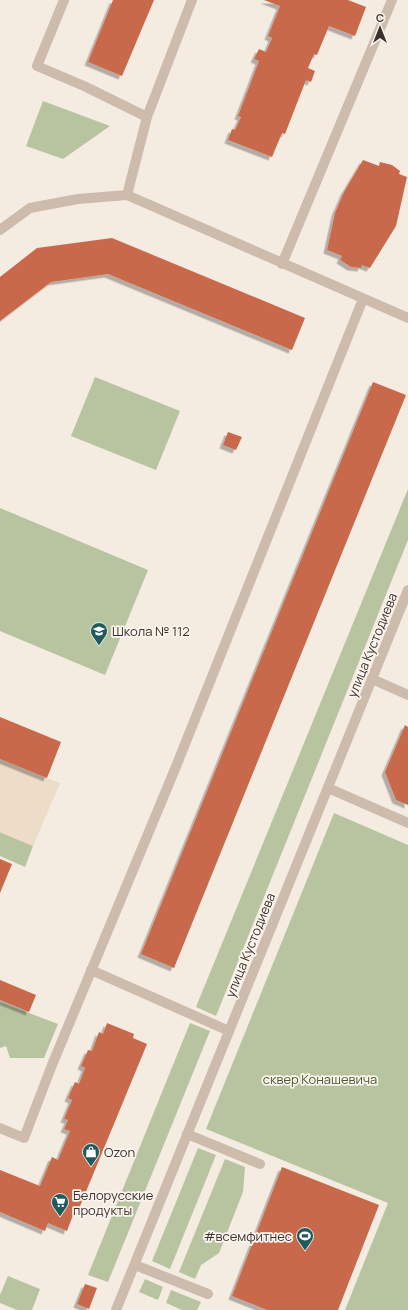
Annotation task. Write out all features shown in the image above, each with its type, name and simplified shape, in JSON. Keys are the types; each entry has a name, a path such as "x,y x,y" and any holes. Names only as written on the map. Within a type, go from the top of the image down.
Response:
{"street":[{"path":"64,0 38,66 84,86 147,117"},
{"path":"127,195 147,117 192,0"},
{"path":"282,264 392,0"},
{"path":"0,230 30,208 78,199 127,195 408,318"},
{"path":"0,1128 24,1138 52,1065 181,754 363,299"},
{"name":"улица Кустодиева","path":"116,1310 408,590"},
{"path":"372,680 408,695"},
{"path":"328,788 408,823"},
{"path":"91,970 229,1031"},
{"path":"187,1134 260,1164"},
{"path":"134,1265 208,1294"}],"green space":[{"path":"43,101 110,126 63,159 26,146"},
{"path":"95,377 180,411 156,470 71,436"},
{"path":"408,489 408,540 216,1016 196,1007"},
{"path":"0,508 148,570 105,675 0,631"},
{"name":"сквер Конашевича","path":"334,813 408,845 408,1310 345,1310 388,1203 206,1129"},
{"path":"0,832 33,846 25,867 0,856"},
{"path":"0,1002 58,1024 44,1058 10,1058 6,1046 0,1048"},
{"path":"190,1023 210,1031 108,1282 88,1275"},
{"path":"198,1148 216,1155 170,1269 152,1261"},
{"path":"225,1159 245,1167 243,1192 219,1253 201,1265 195,1279 179,1272"},
{"path":"8,1276 40,1289 32,1310 17,1310 0,1303 0,1295"},
{"path":"145,1279 163,1287 158,1300 139,1292"},
{"path":"171,1290 201,1302 197,1310 182,1310 166,1303"}],"shaded area":[{"path":"0,759 60,783 33,846 0,832"}],"building":[{"path":"113,0 154,0 122,76 88,62"},
{"path":"264,0 348,0 366,7 355,36 329,26 317,55 314,54 308,68 315,71 311,82 306,80 285,134 282,133 272,157 228,140 232,129 235,130 241,117 238,116 259,61 254,59 259,49 266,52 272,38 268,36 280,6"},
{"path":"363,160 379,166 380,162 392,165 400,171 399,174 407,177 396,226 370,268 362,265 361,268 351,267 340,260 342,256 327,250 335,213 344,192"},
{"path":"112,238 305,318 292,350 108,274 51,282 0,321 0,277 37,248"},
{"path":"373,382 406,395 174,968 141,954"},
{"path":"228,432 242,437 236,450 223,445"},
{"path":"0,717 61,742 47,778 0,759"},
{"path":"405,725 408,727 408,805 396,800 385,772"},
{"path":"0,859 12,864 0,893"},
{"path":"0,980 36,995 29,1012 0,1000"},
{"path":"107,1023 134,1034 133,1038 147,1044 78,1211 75,1210 67,1231 48,1223 45,1231 0,1212 0,1170 40,1186 52,1157 58,1160 70,1131 64,1129 68,1120 64,1119 72,1100 68,1098 75,1082 79,1084 85,1068 81,1066 88,1050 92,1051 99,1032 103,1034"},
{"name":"#всемфитнес","path":"282,1167 379,1205 338,1310 267,1310 232,1296"},
{"path":"85,1284 97,1288 89,1309 77,1304"}],"place":[{"name":"Школа № 112","path":"99,646"},
{"name":"Ozon","path":"91,1167"},
{"name":"Белорусские продукты","path":"60,1217"},
{"name":"#всемфитнес","path":"305,1251"}]}
